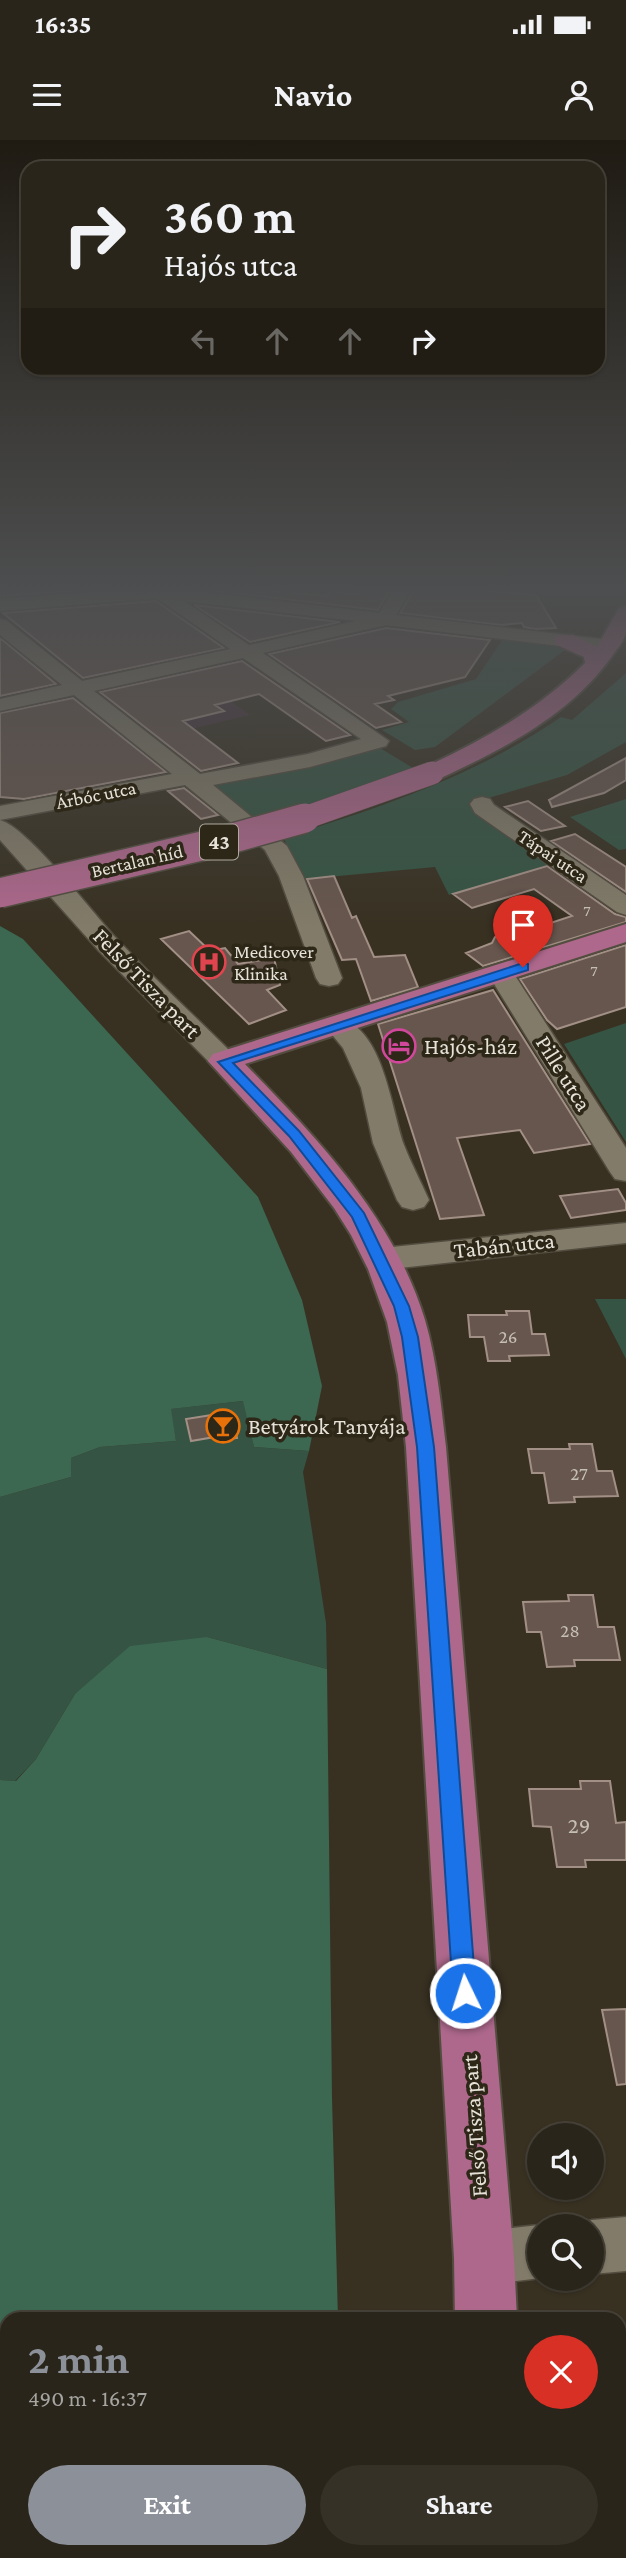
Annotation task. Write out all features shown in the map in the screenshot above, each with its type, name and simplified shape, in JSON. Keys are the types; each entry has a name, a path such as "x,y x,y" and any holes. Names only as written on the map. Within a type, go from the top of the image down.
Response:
{"main road":[{"name":"Bertalan híd","path":"0,893 248,835 351,805 432,773 492,744 532,720 553,703"},
{"path":"224,1062 626,933"},
{"name":"Felső Tisza part","path":"224,1062 321,1165 366,1227 402,1306 410,1337 426,1447 512,2255 489,2312"}],"street":[{"path":"98,703 275,846 284,858 329,978"},
{"name":"Árbóc utca","path":"0,813 310,760 378,741 322,703"},
{"path":"41,869 48,849 31,823 31,818 45,804"},
{"name":"Tápai utca","path":"482,804 483,808 626,907"},
{"name":"Felső Tisza part","path":"0,827 108,945 224,1062"},
{"name":"Pille utca","path":"501,974 626,1172"},
{"path":"339,1026 356,1045 376,1088 388,1143 413,1200"},
{"name":"Tabán utca","path":"382,1259 626,1233"},
{"path":"604,2246 626,2244"}],"shaded area":[{"path":"206,703 233,703 250,715 162,736"}],"green space":[{"path":"397,703 494,703 435,747 415,750 382,730 409,722 391,709"},
{"path":"592,703 626,703 626,742 567,775 468,804 554,863 449,895 435,867 296,880 284,837 427,788 496,756 561,717 572,720"},
{"path":"375,745 413,768 319,803 256,821 209,781"},
{"path":"626,799 626,849 619,850 570,817"},
{"path":"0,926 23,939 258,1197 302,1300 322,1386 309,1451 254,1447 243,1401 171,1409 176,1441 100,1447 71,1458 71,1477 0,1497"},
{"path":"626,1023 626,1142 564,1044"},
{"path":"595,1299 626,1299 626,1359"},
{"path":"244,1401 254,1447 309,1451 303,1472 326,1623 327,1669 207,1637 75,1694 36,1759 15,1781 0,1780 0,1497 71,1477 71,1458 100,1447 176,1441 170,1409"},
{"path":"207,1637 327,1669 332,2098 338,2312 0,2312 0,1780 16,1781 36,1759 75,1694 130,1646"}],"building":[{"path":"49,703 79,703 166,772 24,799 0,797 0,713"},
{"path":"114,703 224,703 215,705 224,711 183,721 238,763 201,771"},
{"path":"272,703 303,703 350,735 326,741"},
{"path":"340,703 381,703 375,704 401,722 376,728"},
{"path":"626,758 626,780 604,793 552,807 549,800"},
{"path":"184,788 218,815 201,819 168,791"},
{"path":"528,801 565,826 541,831 505,807"},
{"path":"575,834 626,867 626,892 551,841"},
{"path":"547,866 615,914 626,917 626,922 483,966 466,953 492,943 495,937 508,933 511,936 572,916 534,889 472,908 453,894"},
{"path":"334,876 352,918 356,916 374,957 405,955 418,987 371,1001 356,959 342,960 307,879"},
{"path":"189,931 210,951 225,948 238,964 274,958 280,985 267,990 286,1010 249,1024 161,939"},
{"path":"626,945 626,1007 557,1029 547,1020 520,979"},
{"path":"493,990 590,1144 534,1153 520,1130 457,1138 484,1215 440,1219 378,1024"},
{"path":"618,1189 626,1203 626,1210 571,1218 560,1196"},
{"path":"506,1311 529,1311 532,1334 545,1334 549,1355 509,1356 510,1361 488,1361 484,1337 470,1337 468,1315 507,1315"},
{"path":"231,1412 237,1438 216,1441 215,1437 191,1441 186,1419"},
{"path":"569,1444 592,1444 597,1471 612,1471 618,1496 574,1497 575,1502 549,1503 544,1473 532,1473 528,1449 570,1449"},
{"path":"568,1595 593,1595 598,1627 614,1627 620,1660 574,1660 575,1666 547,1667 541,1632 527,1632 523,1602 569,1601"},
{"path":"580,1781 610,1781 616,1823 626,1822 626,1860 585,1860 586,1867 557,1867 551,1827 533,1826 529,1789 581,1789"},
{"path":"626,2009 626,2084 617,2085 602,2010"}],"place":[{"name":"Medicover Klinika","path":"209,962"},
{"name":"Hajós-ház","path":"399,1046"},
{"name":"Betyárok Tanyája","path":"223,1426"}],"route":[{"path":"465,1993 426,1447 410,1337 402,1306 366,1227 342,1192 294,1133 224,1062 523,967"}]}
